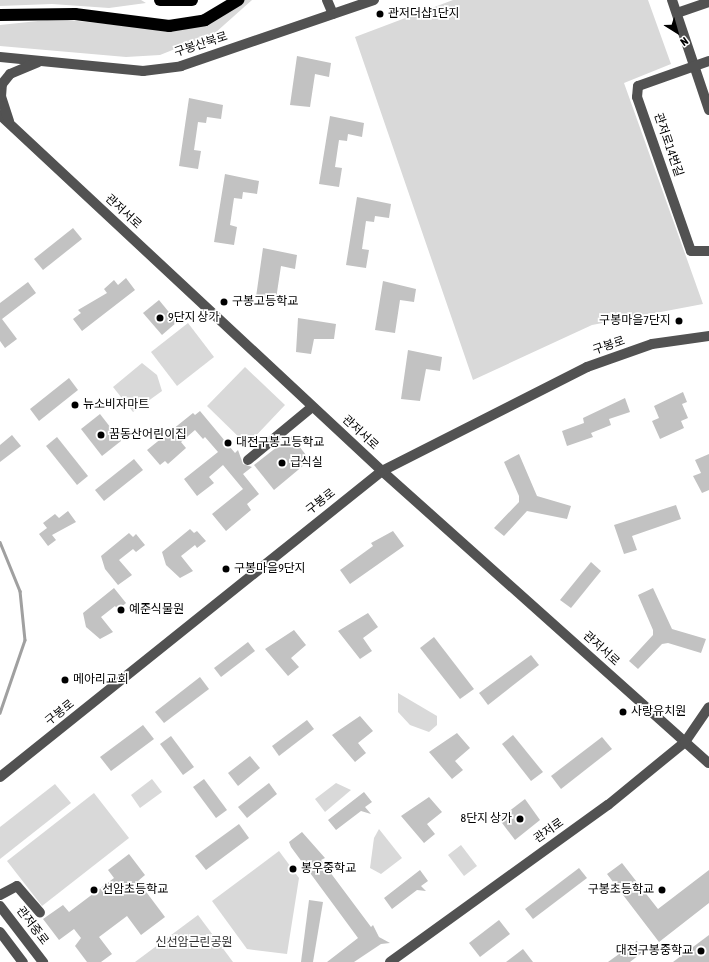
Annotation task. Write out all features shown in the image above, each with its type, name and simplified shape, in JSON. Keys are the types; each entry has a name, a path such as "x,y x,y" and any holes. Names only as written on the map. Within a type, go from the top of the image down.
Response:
{"highway":[{"path":"160,0 192,0"},
{"path":"0,15 75,14 169,26 205,20 238,0"}],"street":[{"path":"328,0 333,14"},
{"name":"구봉산북로","path":"0,57 143,71 181,66 374,0"},
{"path":"672,0 709,110"},
{"path":"677,13 709,2"},
{"path":"11,125 1,97 2,84 10,74 41,61"},
{"path":"694,66 709,61"},
{"name":"관저로14번길","path":"694,66 638,86 637,97 691,251 709,251"},
{"name":"관저서로","path":"0,115 382,471 709,763"},
{"path":"0,120 11,125"},
{"name":"구봉로","path":"0,777 382,471 587,367 652,344 709,336"},
{"path":"248,460 312,407"},
{"name":"관저로","path":"390,962 608,806 685,742 709,708"},
{"path":"0,895 17,886 40,912"},
{"name":"관저중로","path":"0,906 43,962"},
{"path":"0,932 23,962"}],"green space":[{"path":"0,0 141,0 146,3 109,8 52,4 0,6"},
{"path":"242,0 252,0 215,33 160,55 126,57 0,46 0,25 57,19 168,30"},
{"path":"453,0 648,0 671,64 624,83 703,304 592,325 473,380 355,37"},
{"path":"188,323 214,357 177,386 151,352"},
{"path":"142,363 157,375 162,391 133,412 113,387"},
{"path":"245,367 285,405 247,445 207,406"},
{"path":"398,693 437,716 437,725 429,732 410,725 398,712"},
{"path":"152,779 162,792 140,808 131,795"},
{"path":"336,783 351,790 325,812 315,799"},
{"path":"55,784 71,803 0,859 0,827"},
{"path":"94,793 129,838 42,906 7,861"},
{"path":"379,829 402,858 381,874 370,868 374,838"},
{"path":"461,845 477,866 464,876 448,855"},
{"path":"279,851 299,878 287,954 247,949 212,901"},
{"name":"신선암근린공원","path":"198,915 233,962 135,962"}],"building":[{"path":"297,56 331,63 329,77 315,74 310,107 290,105"},
{"path":"189,98 223,105 221,119 207,117 206,123 198,122 194,150 201,151 198,169 179,166"},
{"path":"330,116 364,123 362,137 348,134 347,141 339,140 335,167 342,168 339,187 319,184"},
{"path":"225,174 259,181 257,194 243,192 242,199 234,198 230,225 237,227 234,245 214,242"},
{"path":"357,197 391,204 389,218 375,216 374,222 366,221 362,249 369,250 366,268 346,265"},
{"path":"73,228 82,239 43,270 34,259"},
{"path":"263,248 297,255 295,269 281,266 276,299 256,297"},
{"path":"126,278 135,290 82,331 73,319 81,313 78,310 107,293 104,289 114,280 118,285"},
{"path":"383,281 416,289 414,302 400,300 395,333 375,330"},
{"path":"28,282 36,293 2,319 17,339 5,348 0,341 0,303"},
{"name":"9단지 상가","path":"159,300 177,322 162,335 143,313"},
{"path":"298,318 336,324 334,339 314,339 311,354 296,352"},
{"path":"408,350 442,357 440,371 426,369 420,401 401,399"},
{"path":"69,378 78,390 39,421 30,409"},
{"path":"683,392 687,402 682,404 688,418 681,421 684,428 660,439 652,421 659,418 654,406"},
{"path":"625,398 630,412 609,419 611,425 591,433 593,437 567,446 562,431 584,423 583,418"},
{"path":"200,411 235,453 238,450 243,464 252,467 243,474 259,494 247,504 251,510 226,531 212,514 243,489 223,465 209,477 214,483 197,496 184,479 218,452 205,437 203,439 195,430 181,442 186,448 168,464 165,461 160,465 147,450 193,413 195,415"},
{"name":"꿈동산어린이집","path":"100,414 121,441 102,456 81,429"},
{"path":"12,435 21,446 0,462 0,445"},
{"name":"급식실","path":"291,436 310,460 274,490 254,465"},
{"path":"57,437 88,476 77,485 46,446"},
{"path":"519,454 537,496 571,506 567,519 527,511 504,536 494,528 519,502 519,496 504,462"},
{"path":"709,454 709,490 702,493 693,476 701,473 695,460"},
{"path":"134,459 143,470 104,501 95,490"},
{"path":"676,505 681,519 632,536 637,550 624,554 614,525"},
{"path":"68,511 76,522 52,535 56,540 48,546 39,534 47,528 43,523 55,514 59,518"},
{"path":"190,529 194,533 197,531 206,541 197,548 195,545 181,556 193,571 180,578 166,565 162,552"},
{"path":"393,531 404,546 350,584 340,570 373,546 371,543"},
{"path":"129,533 133,537 136,534 145,545 136,552 133,549 119,560 132,575 118,585 105,569 101,556"},
{"path":"591,562 601,571 571,608 560,600"},
{"path":"114,588 126,603 118,610 115,606 101,617 113,632 100,639 86,627 83,613"},
{"path":"653,588 672,629 706,639 701,653 668,643 662,644 638,669 629,661 653,635 653,630 638,595"},
{"path":"368,613 378,627 363,638 372,651 360,659 338,631"},
{"path":"294,630 306,645 291,658 299,667 288,676 265,649"},
{"path":"434,637 474,689 460,699 420,648"},
{"path":"248,642 255,651 221,677 214,668"},
{"path":"531,655 539,665 488,705 479,693"},
{"path":"200,677 209,689 164,723 155,712"},
{"path":"360,716 373,731 358,743 366,753 355,762 332,735"},
{"path":"307,720 314,729 279,756 272,746"},
{"path":"143,725 154,739 111,771 100,757"},
{"path":"457,733 470,748 455,761 463,770 452,779 429,752"},
{"path":"513,735 543,772 531,781 502,744"},
{"path":"171,736 194,767 183,775 160,744"},
{"path":"602,737 612,749 561,789 551,776"},
{"path":"250,756 260,768 238,786 228,773"},
{"path":"204,779 227,810 216,818 193,787"},
{"path":"269,783 277,794 247,818 238,807"},
{"path":"364,792 372,802 365,807 371,814 361,811 336,830 328,820"},
{"path":"429,797 442,812 427,824 435,834 424,843 401,816"},
{"name":"8단지 상가","path":"525,799 540,820 515,840 499,819"},
{"path":"239,824 249,838 206,870 195,856"},
{"path":"302,832 325,858 321,860 371,927 373,925 379,937 390,943 381,944 354,962 327,962 358,938 291,847 289,842"},
{"path":"129,854 145,875 138,881 165,917 141,935 127,916 99,937 112,954 101,962 87,962 75,946 81,938 74,929 59,940 43,919 63,905 69,912 114,878 108,870"},
{"path":"622,863 658,909 709,870 709,903 659,942 607,874"},
{"path":"579,868 587,878 533,919 525,909"},
{"path":"420,870 428,881 421,886 426,891 417,890 392,909 384,898"},
{"path":"309,900 323,902 313,962 301,962"},
{"path":"499,920 510,934 480,957 469,943"},
{"name":"대전구봉중학교","path":"709,935 709,962 673,962"},
{"path":"637,941 644,951 630,962 608,962"},
{"path":"523,949 533,962 506,962"}],"waterway":[{"path":"0,542 20,591 25,640 0,713"}],"place":[{"name":"관저더샵1단지","path":"380,14"},
{"name":"구봉고등학교","path":"224,302"},
{"name":"9단지 상가","path":"160,318"},
{"name":"구봉마을7단지","path":"679,321"},
{"name":"뉴소비자마트","path":"75,405"},
{"name":"꿈동산어린이집","path":"101,435"},
{"name":"대전구봉고등학교","path":"228,443"},
{"name":"급식실","path":"282,463"},
{"name":"구봉마을9단지","path":"226,569"},
{"name":"예준식물원","path":"121,610"},
{"name":"메아리교회","path":"65,680"},
{"name":"사랑유치원","path":"623,712"},
{"name":"8단지 상가","path":"520,819"},
{"name":"봉우중학교","path":"293,869"},
{"name":"선암초등학교","path":"94,890"},
{"name":"구봉초등학교","path":"662,890"},
{"name":"대전구봉중학교","path":"701,951"}]}
